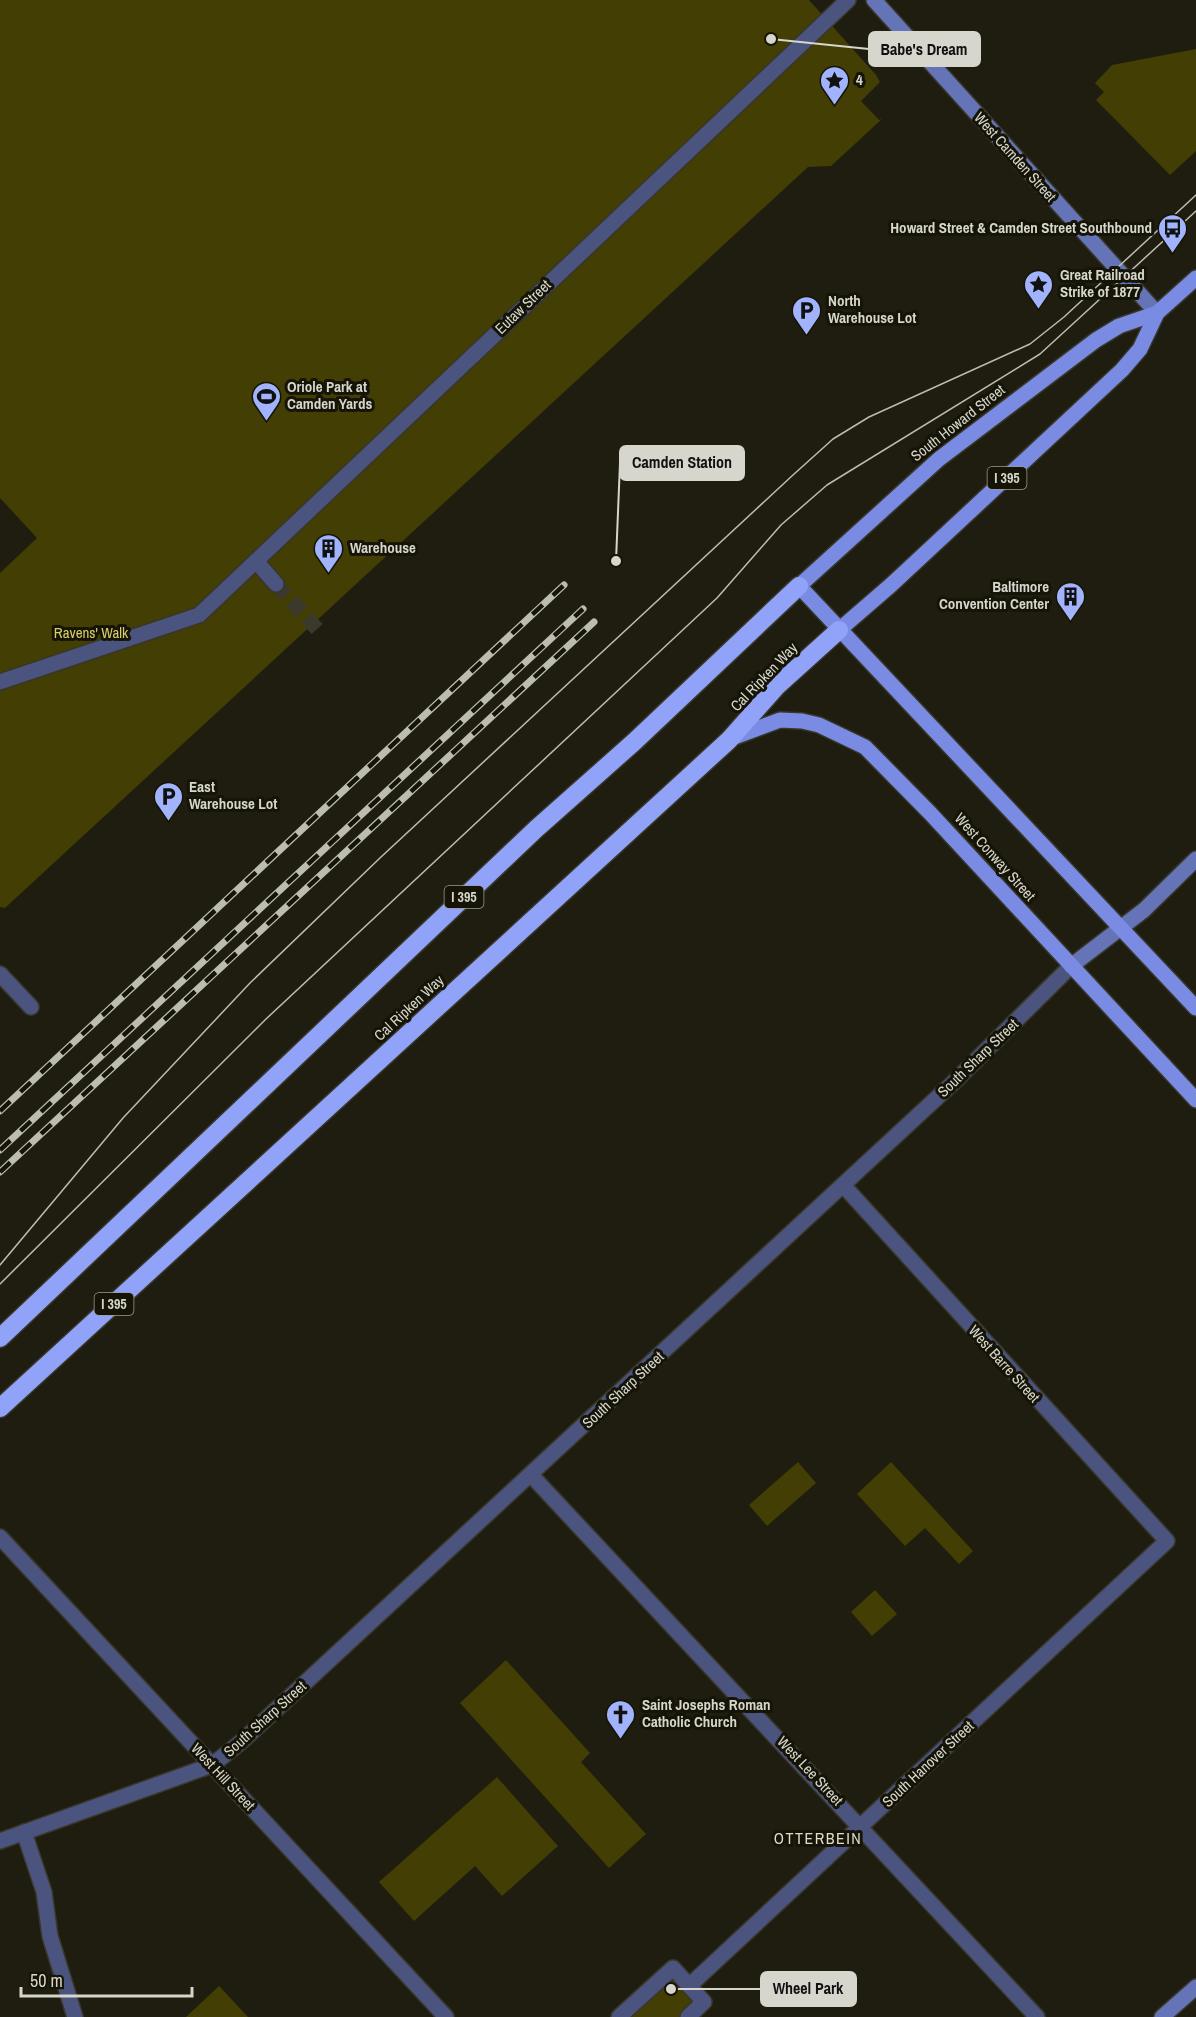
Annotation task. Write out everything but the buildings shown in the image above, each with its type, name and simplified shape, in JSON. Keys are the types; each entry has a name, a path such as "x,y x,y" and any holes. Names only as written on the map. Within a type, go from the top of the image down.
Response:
{"highway":[{"name":"I 395","path":"0,1338 536,829 634,742 799,585"},
{"name":"Cal Ripken Way","path":"0,1408 729,740 777,686 839,630"}],"main road":[{"name":"South Howard Street","path":"839,630 891,585 1122,370 1140,349 1157,313 1196,278"},
{"name":"South Howard Street","path":"799,585 882,508 972,434 1119,326 1157,313"},
{"path":"799,585 1118,928 1196,1008"},
{"name":"West Conway Street","path":"729,740 780,720 819,725 865,747 930,813 1196,1100"}],"street":[{"name":"Eutaw Street","path":"0,682 200,615 848,0"},
{"name":"West Camden Street","path":"874,0 1157,313"},
{"path":"256,561 276,584"},
{"name":"South Sharp Street","path":"0,1841 212,1765 242,1742 532,1476 977,1061 1071,966 1144,910 1194,862"},
{"path":"0,974 31,1007"},
{"name":"West Barre Street","path":"843,1185 1167,1541"},
{"name":"West Lee Street","path":"532,1476 1037,2017"},
{"name":"West Hill Street","path":"0,1537 446,2017"},
{"name":"South Hanover Street","path":"695,1981 1167,1541"},
{"path":"24,1832 44,1892 50,1935 75,2017"},
{"path":"619,2017 673,1968 695,1981 704,2002 688,2017"},
{"path":"1162,2017 1196,1987"}],"green space":[{"name":"Oriole Park at Camden Yards","path":"0,0 809,0 876,75 880,82 861,101 879,120 882,119 831,166 808,167 5,908 0,907 0,573 37,538 0,498"},
{"path":"1196,49 1196,151 1170,175 1096,100 1104,92 1095,83 1112,65"},
{"path":"798,1462 816,1483 767,1526 749,1505"},
{"path":"891,1462 973,1551 959,1564 925,1528 905,1546 857,1494"},
{"path":"875,1590 897,1614 872,1636 851,1612"},
{"path":"506,1660 590,1753 581,1762 646,1834 609,1868 460,1703"},
{"path":"497,1777 558,1846 502,1896 475,1866 414,1921 379,1882"},
{"path":"672,1975 697,2002 681,2017 627,2017"},
{"path":"219,1986 248,2017 186,2017"}],"tunnel":[{"path":"276,584 319,631"}],"tram line":[{"path":"0,1265 123,1118 250,983 381,857 833,439 869,417 1030,344 1064,317 1196,195"},
{"path":"0,1284 266,1019 717,598 781,525 827,485 1040,354 1196,211"}],"railway":[{"path":"0,1111 564,585"},
{"path":"0,1150 583,609"},
{"path":"0,1172 594,622"}],"place":[{"name":"Babe's Dream","path":"771,39"},
{"name":"4","path":"835,106"},
{"name":"Howard Street & Camden Street Southbound","path":"1173,254"},
{"name":"Great Railroad Strike of 1877","path":"1039,310"},
{"name":"North Warehouse Lot","path":"807,336"},
{"name":"Oriole Park at Camden Yards","path":"266,422"},
{"name":"Camden Station","path":"616,561"},
{"name":"Warehouse","path":"329,574"},
{"name":"Baltimore Convention Center","path":"1070,622"},
{"name":"East Warehouse Lot","path":"168,822"},
{"name":"Saint Josephs Roman Catholic Church","path":"621,1740"},
{"name":"Wheel Park","path":"671,1989"}],"district":[{"name":"OTTERBEIN","path":"818,1838"}],"park label":[{"name":"Ravens' Walk","path":"91,633"}]}
